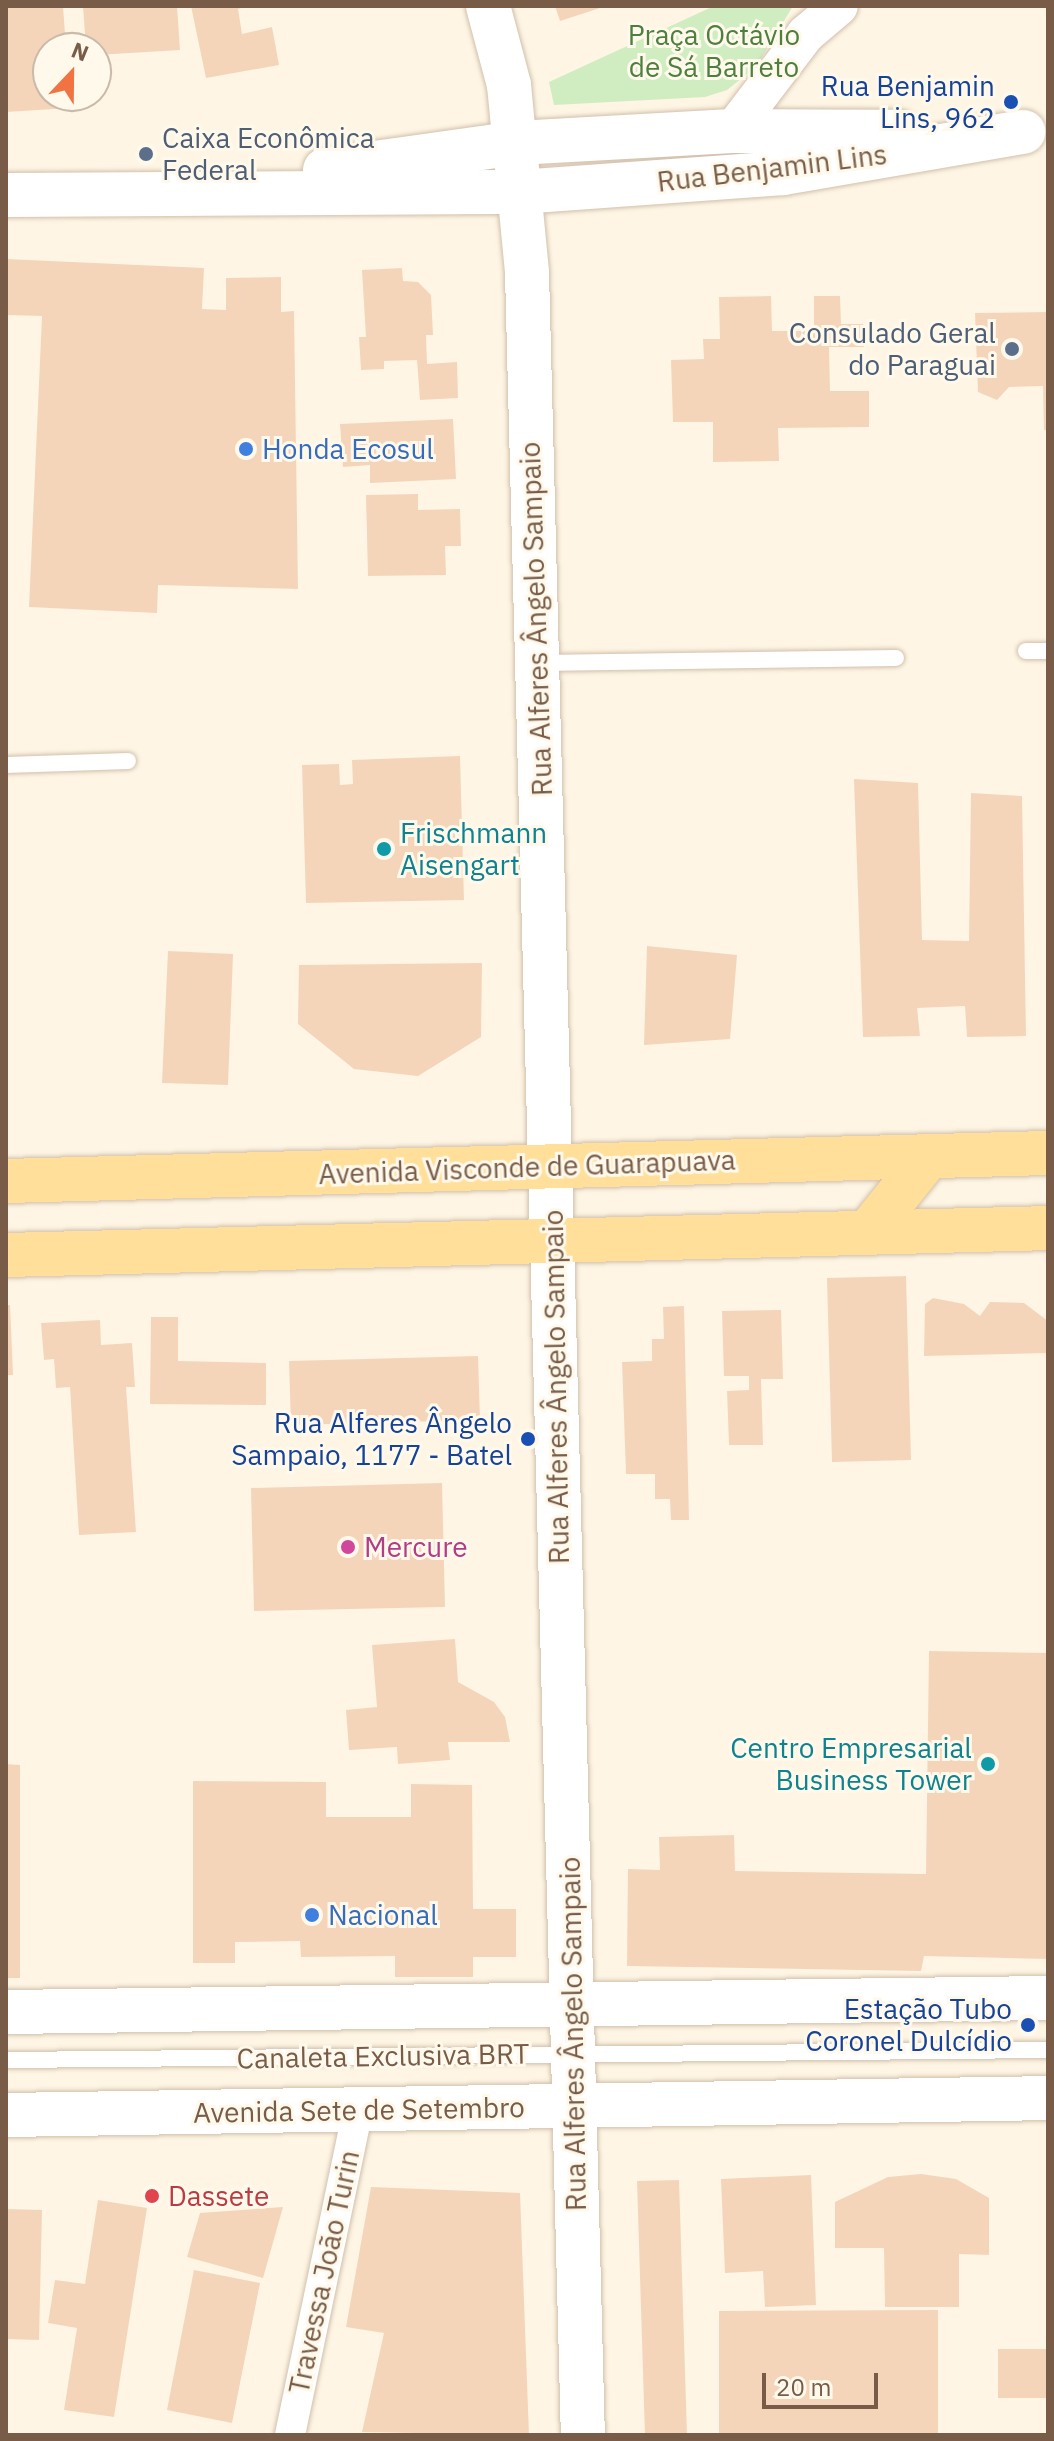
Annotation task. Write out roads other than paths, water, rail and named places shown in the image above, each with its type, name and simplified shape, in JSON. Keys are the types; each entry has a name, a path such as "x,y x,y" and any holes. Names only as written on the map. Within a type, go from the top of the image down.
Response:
{"main road":[{"name":"Rua Alferes Ângelo Sampaio","path":"488,6 509,85 517,143 527,273 583,2435"},
{"name":"Rua Benjamin Lins","path":"156,194 517,143 732,131 1036,132"},
{"name":"Rua Benjamin Lins","path":"156,194 519,192 783,173 1036,132"},
{"path":"6,195 156,194"},
{"name":"Avenida Visconde de Guarapuava","path":"6,1181 1048,1153"},
{"path":"868,1232 929,1156"},
{"path":"6,1255 1048,1228"},
{"path":"6,2012 572,2008 1048,1998"},
{"name":"Avenida Sete de Setembro","path":"6,2115 1048,2098"}],"street":[{"path":"732,131 806,34 839,6"},
{"name":"Travessa João Turin","path":"290,2435 358,2109"}],"lane":[{"path":"1026,651 1048,651"},
{"path":"537,663 896,658"},
{"path":"6,765 128,761"},
{"name":"Canaleta Exclusiva BRT","path":"6,2060 1048,2050"}],"place":[{"name":"Rua Benjamin Lins, 962","path":"1011,102"},
{"name":"Caixa Econômica Federal","path":"146,154"},
{"name":"Consulado Geral do Paraguai","path":"1012,349"},
{"name":"Honda Ecosul","path":"246,449"},
{"name":"Frischmann Aisengart","path":"384,849"},
{"name":"Rua Alferes Ângelo Sampaio, 1177 - Batel","path":"528,1439"},
{"name":"Mercure","path":"348,1547"},
{"name":"Centro Empresarial Business Tower","path":"988,1764"},
{"name":"Nacional","path":"312,1915"},
{"name":"Estação Tubo Coronel Dulcídio","path":"1028,2025"},
{"name":"Dassete","path":"152,2196"}],"park label":[{"name":"Praça Octávio de Sá Barreto","path":"714,51"}]}
